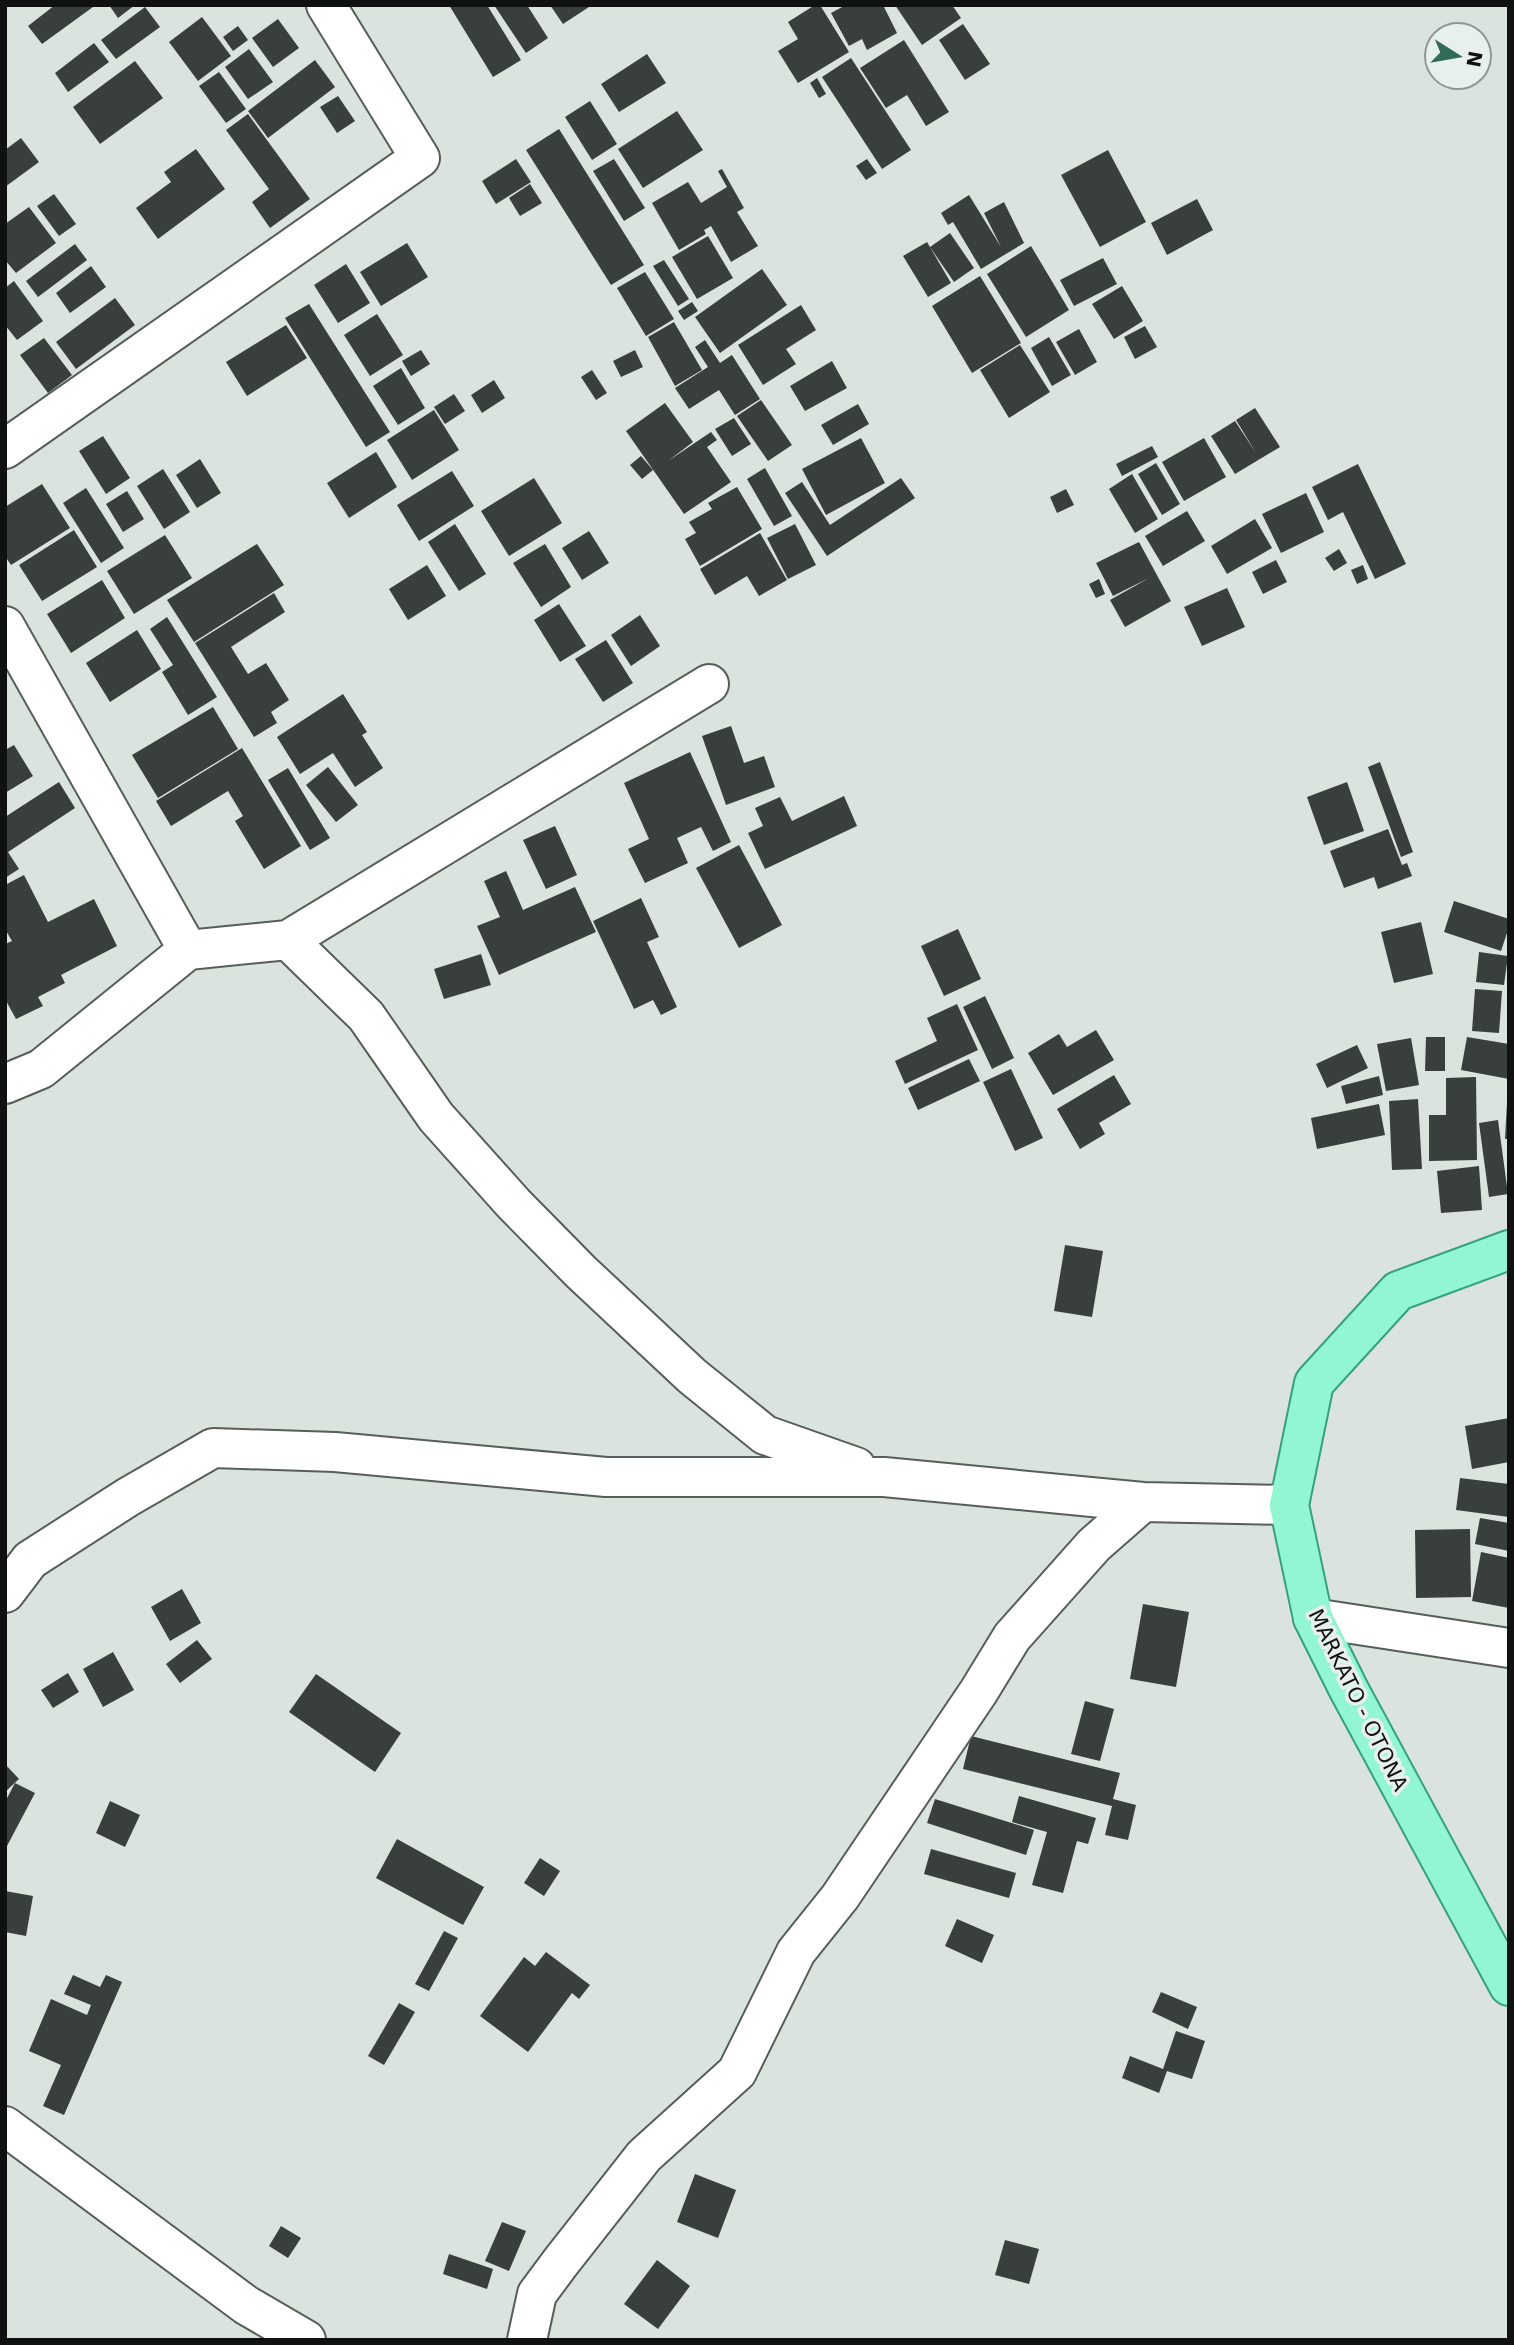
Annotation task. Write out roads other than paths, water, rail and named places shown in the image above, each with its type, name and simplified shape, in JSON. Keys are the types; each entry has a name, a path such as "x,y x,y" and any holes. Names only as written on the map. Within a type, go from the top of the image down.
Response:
{"main road":[{"name":"MARKATO - OTONA","path":"1509,1250 1398,1291 1314,1383 1289,1506 1313,1618 1391,1769 1509,1986"}],"street":[{"path":"5,449 420,158 326,5"},
{"path":"5,626 188,950"},
{"path":"5,1084 41,1069 188,950 288,940 709,684"},
{"path":"288,940 366,1016 436,1117 514,1204 581,1272 692,1376 765,1435 884,1478"},
{"path":"5,1593 30,1560 128,1497 213,1448 335,1452 606,1477 884,1478 1143,1502 1289,1506"},
{"path":"527,2340 537,2294 560,2263 644,2156 737,2072 796,1952 840,1897 979,1691 1012,1637 1094,1545 1143,1502"},
{"path":"1313,1618 1509,1648"},
{"path":"5,2126 246,2305 306,2340"}]}
